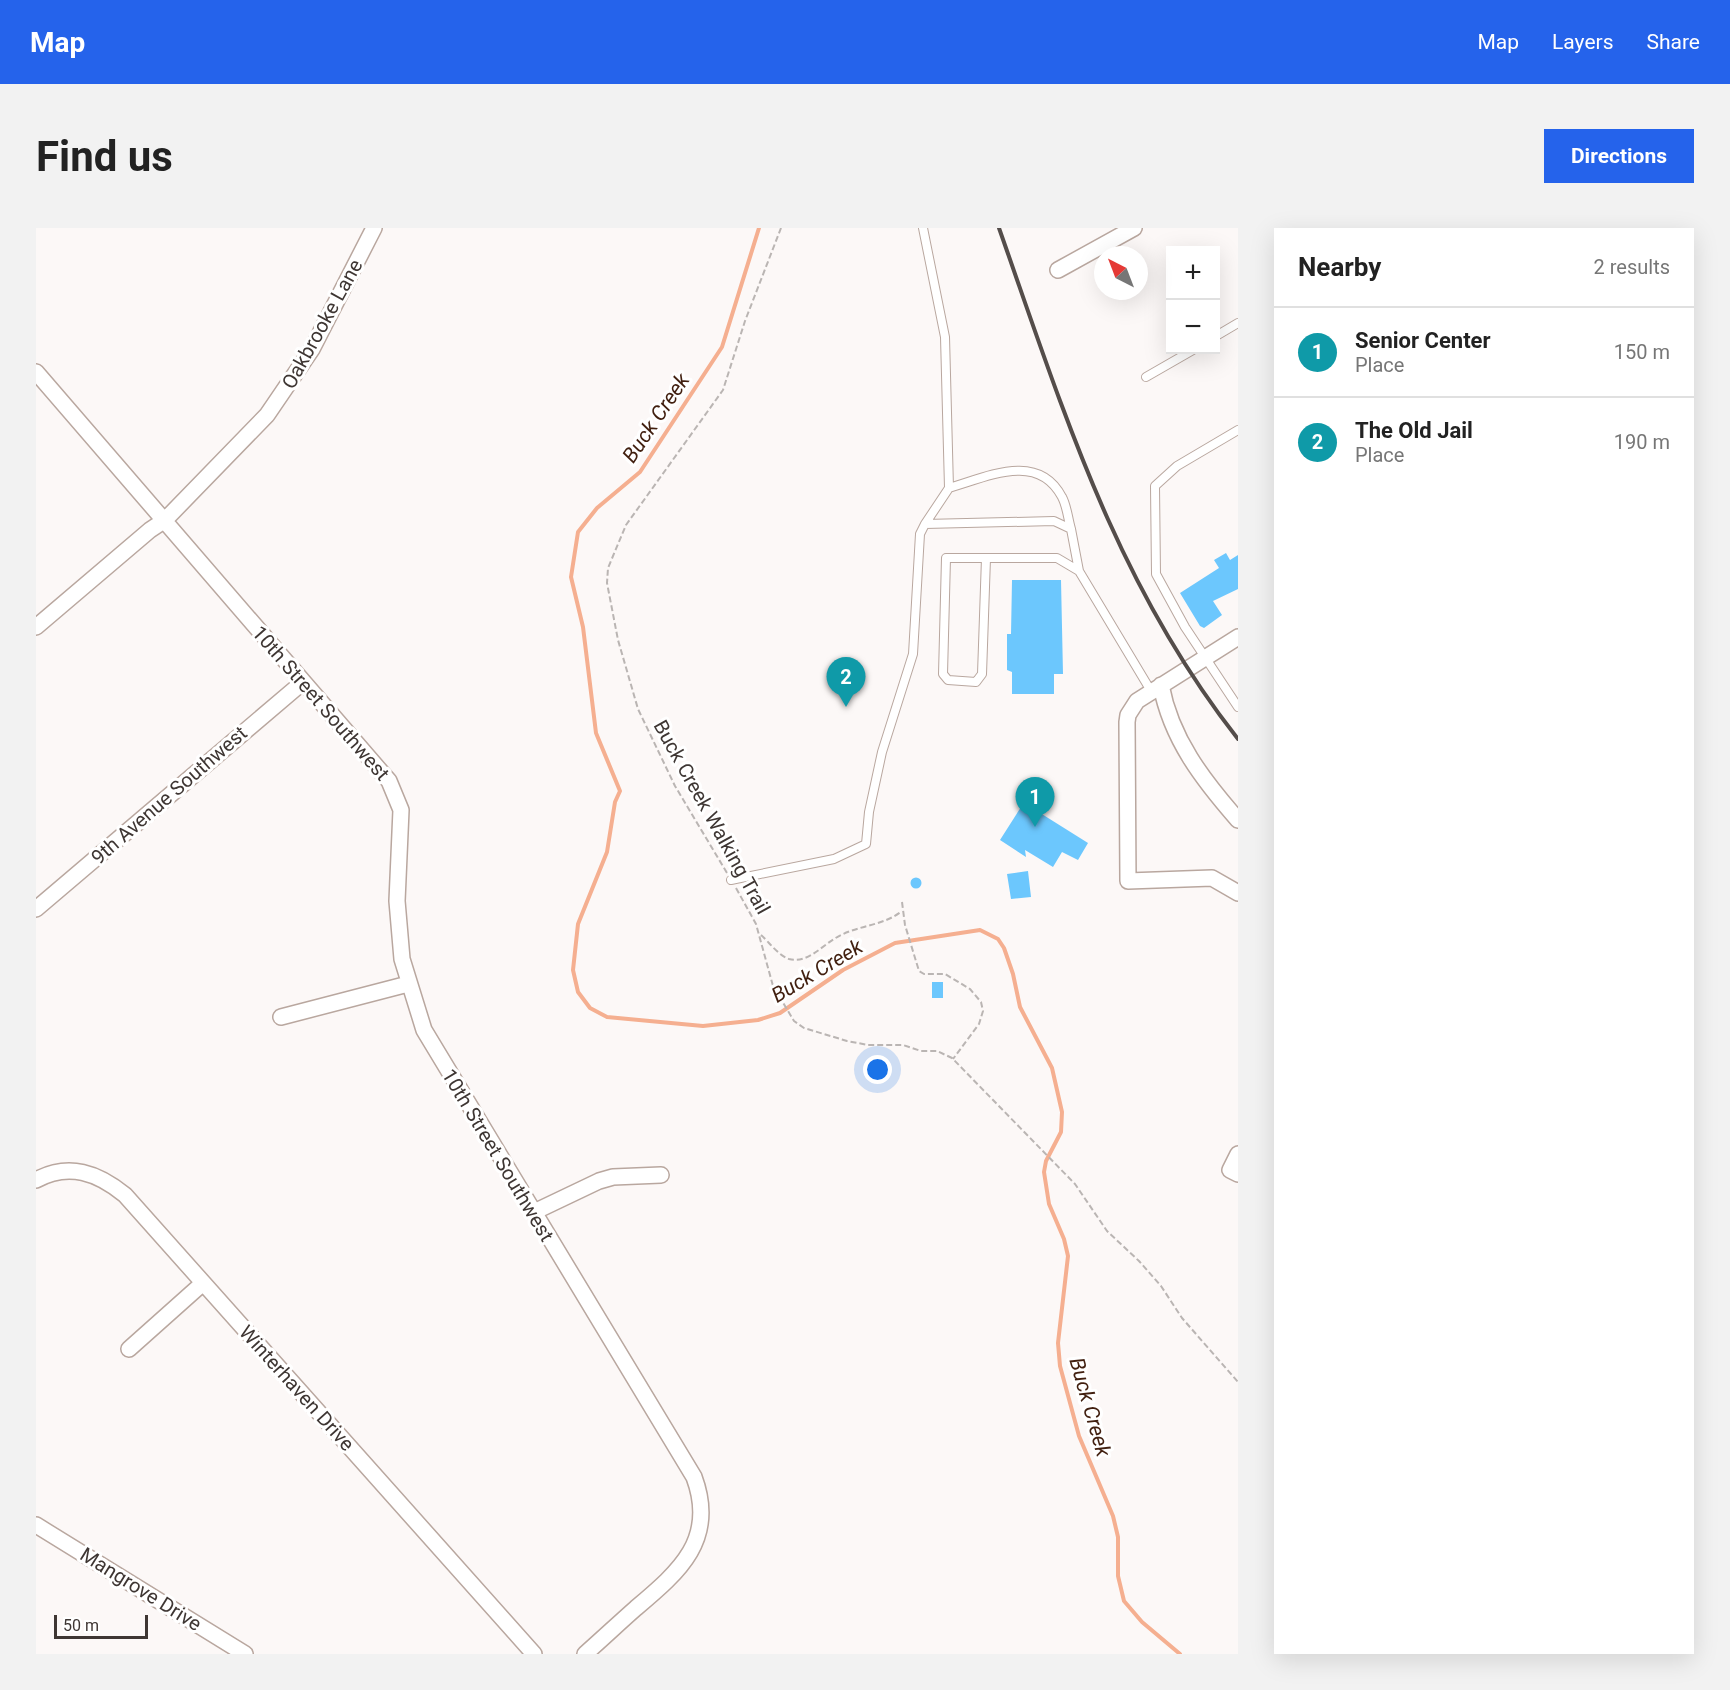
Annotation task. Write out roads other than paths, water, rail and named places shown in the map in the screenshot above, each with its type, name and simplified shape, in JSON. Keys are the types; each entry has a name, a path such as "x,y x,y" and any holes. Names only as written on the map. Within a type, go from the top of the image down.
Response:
{"street":[{"name":"Oakbrooke Lane","path":"36,627 150,530 165,520 267,415 312,349 374,228"},
{"path":"1058,270 1134,228"},
{"name":"10th Street Southwest","path":"36,372 389,781 399,800 402,823 398,864 398,930 408,984 424,1030 697,1485 701,1510 698,1538 692,1551 662,1586 585,1654"},
{"path":"1238,637 1156,688 1131,709 1127,722 1128,881 1212,878 1238,893"},
{"name":"9th Avenue Southwest","path":"36,909 303,682"},
{"path":"1156,688 1197,772 1238,820"},
{"path":"280,1017 408,984"},
{"name":"Winterhaven Drive","path":"36,1180 56,1172 86,1172 109,1182 126,1195 534,1654"},
{"path":"534,1212 599,1181 613,1177 661,1174"},
{"path":"129,1349 203,1283"},
{"name":"Mangrove Drive","path":"36,1525 245,1654"}],"lane":[{"path":"731,880 834,860 866,844 869,812 882,752 913,654 920,534 949,488 945,337 923,228"},
{"path":"1220,333 1238,323"},
{"path":"1146,377 1186,354"},
{"path":"1238,430 1177,466 1155,486 1156,574 1205,657 1238,707"},
{"path":"949,488 1003,472 1023,470 1039,472 1053,484 1063,498 1079,571 1156,688"},
{"path":"925,524 1054,521 1071,529"},
{"path":"986,558 982,674 976,682 948,680 942,674 946,558 986,558 1057,558 1079,571"}],"waterway":[{"name":"Buck Creek","path":"759,228 722,347 640,472 597,508 578,532 571,577 583,627 596,733 620,791 615,802 607,852 578,924 573,970 578,992 590,1008 607,1017 703,1026 758,1020 780,1013 843,970 895,943 980,930 998,939 1004,948 1013,974 1020,1007 1052,1068 1062,1112 1061,1132 1046,1161 1044,1172 1049,1204 1064,1239 1068,1256 1058,1343 1060,1366 1079,1436 1113,1516 1118,1537 1118,1576 1124,1601 1142,1622 1180,1654"}],"railway":[{"path":"999,228 1071,429 1126,557 1158,619 1195,680 1238,739"}],"place":[{"name":"The Old Jail","path":"846,707"},
{"name":"Senior Center","path":"1035,827"}]}
